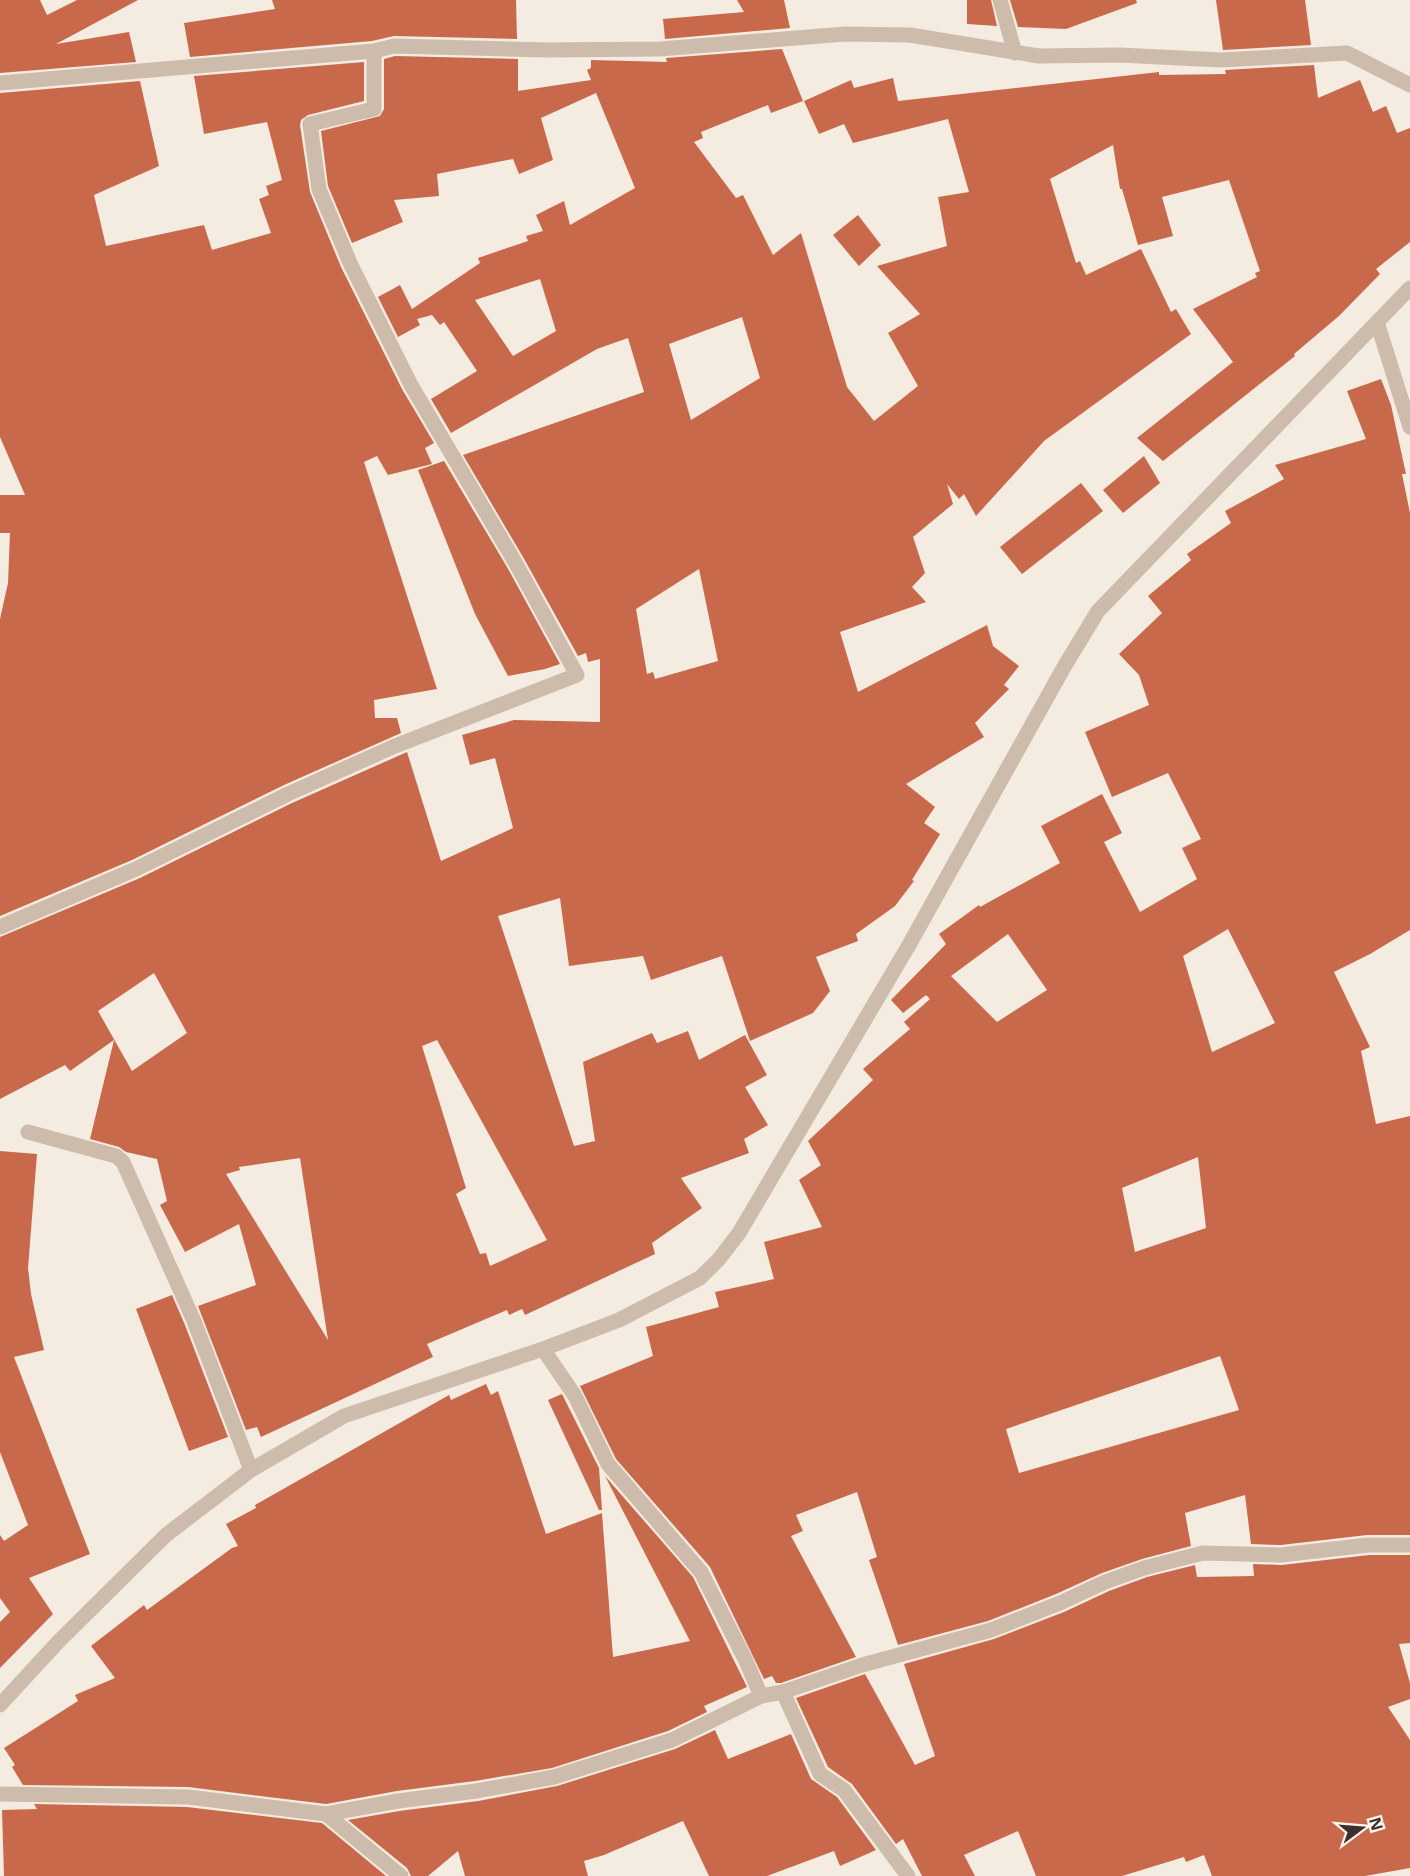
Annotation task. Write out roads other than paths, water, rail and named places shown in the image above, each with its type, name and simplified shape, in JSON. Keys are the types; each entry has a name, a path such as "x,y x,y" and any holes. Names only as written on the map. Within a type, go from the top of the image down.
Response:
{"street":[{"path":"1000,0 1016,53"},
{"path":"0,83 374,51 394,46 546,50 660,49 844,34 910,35 1039,56 1119,55 1221,60 1347,53 1410,85"},
{"path":"0,927 135,869 288,794 395,746 577,675 515,562 411,385 350,264 318,189 310,124 374,109 374,51"},
{"path":"0,1705 58,1642 166,1535 251,1470 344,1416 543,1349 619,1320 700,1278 719,1259 739,1233 909,945 1098,610 1410,288"},
{"path":"1377,322 1410,427"},
{"path":"28,1132 116,1156 123,1162 194,1321 251,1470"},
{"path":"543,1349 574,1395 608,1464 701,1572 746,1660 761,1696"},
{"path":"0,1794 188,1797 326,1814 398,1801 476,1791 554,1777 672,1740 761,1696 783,1692 862,1665 990,1630 1144,1568 1203,1553 1281,1555 1368,1545 1410,1545"},
{"path":"783,1692 820,1774 844,1790 908,1876"},
{"path":"326,1814 401,1876"}]}
